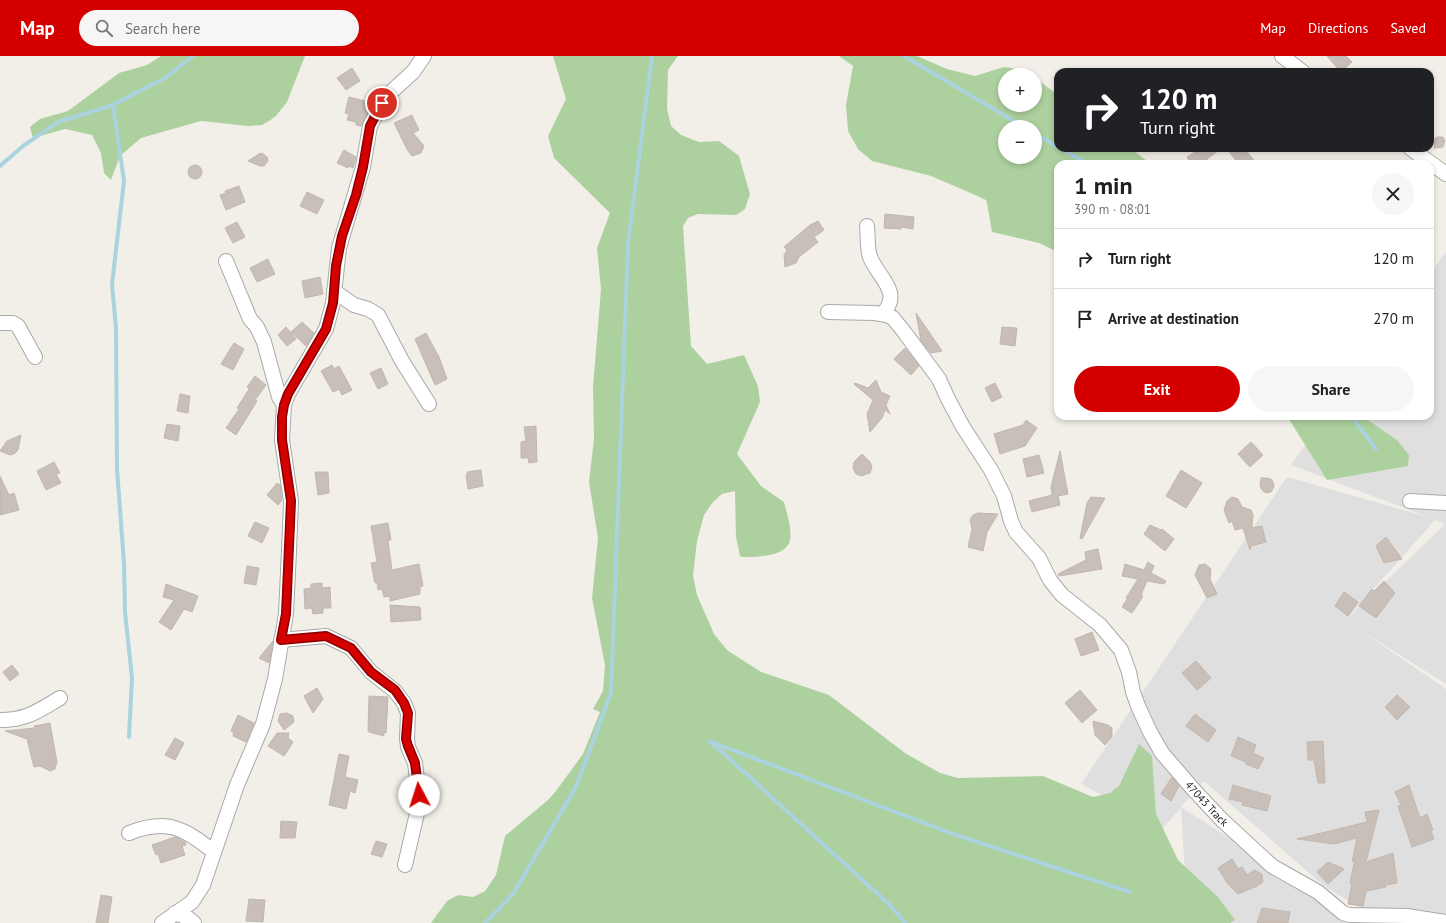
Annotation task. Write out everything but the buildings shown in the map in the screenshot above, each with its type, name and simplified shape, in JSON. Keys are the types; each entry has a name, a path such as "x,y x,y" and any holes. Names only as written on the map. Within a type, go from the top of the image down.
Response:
{"street":[{"path":"162,923 192,902 203,885 237,785 263,724 274,679 286,614 291,501 282,440 284,405 288,394 326,329 330,317 339,248 361,174 370,126 382,103 391,92 413,72 424,56"},
{"path":"1282,56 1298,68"},
{"path":"1416,152 1427,160"},
{"path":"1434,165 1446,174"},
{"path":"828,312 882,314 887,309 890,293 887,282 877,271 869,255 867,226"},
{"path":"226,261 250,319 260,333 279,397 284,405"},
{"path":"334,291 354,304 368,309 378,315 402,361 429,404"},
{"name":"47043 Track","path":"882,314 893,318 939,380 963,427 991,470 1004,496 1014,528 1039,558 1050,580 1062,595 1100,625 1121,650 1129,672 1133,692 1150,732 1162,753 1193,789 1222,820 1272,866 1318,892 1343,913 1349,915 1407,916 1446,922"},
{"path":"0,323 13,323 18,326 35,357"},
{"path":"1410,501 1446,503"},
{"path":"281,640 326,636 351,648 371,672 395,690 404,703 408,713 406,739 415,763 419,795 418,808 405,865"},
{"path":"0,720 18,719 28,716 60,698"},
{"path":"129,834 150,827 176,827 196,838 214,852"},
{"path":"175,913 188,918 194,923"}],"shaded area":[{"path":"1446,252 1446,684 1360,630 1446,689 1446,914 1360,908 1324,886 1204,781 1181,807 1349,915 1394,923 1188,923 1181,808 1163,828 1081,784 1287,477 1428,517 1291,465 1323,420 1434,420 1434,268","holes":["1435,520 1445,524 1345,621"]}],"green space":[{"path":"161,56 305,56 287,102 276,116 269,121 262,125 248,126 201,121 141,138 120,156 111,180 104,173 101,153 92,135 65,129 33,138 30,127 40,119 68,111 119,73 147,65"},
{"path":"553,56 678,56 668,70 667,109 671,126 681,135 699,142 719,141 739,156 750,194 745,209 736,215 698,214 688,218 683,226 691,346 707,364 744,355 758,386 760,402 737,454 761,486 784,502 789,521 790,540 788,546 777,553 755,557 742,557 740,556 736,537 735,491 722,494 713,502 704,515 697,541 693,575 697,595 714,634 727,650 761,672 829,695 905,753 940,773 958,778 1043,776 1093,797 1110,793 1119,786 1139,744 1152,756 1156,814 1178,860 1218,897 1235,920 1230,923 431,923 447,901 458,895 473,897 485,891 496,875 505,836 548,800 583,754 600,712 593,709 603,691 605,665 592,598 598,538 589,482 594,439 593,387 601,289 597,248 610,213 554,158 548,136 566,99"},
{"path":"839,56 917,56 947,69 975,76 998,69 998,112 1042,112 1042,83 1054,92 1054,152 1135,152 1146,160 1054,160 1054,250 1039,243 992,232 986,200 931,176 872,161 858,149 848,131 846,105 853,66"},
{"path":"1290,420 1368,420 1397,440 1409,455 1408,466 1327,480"}],"waterway":[{"path":"0,166 23,146 58,122 113,105 165,78 193,56"},
{"path":"485,923 513,894 576,787 611,693 628,244 652,56"},
{"path":"904,56 1012,120"},
{"path":"113,105 124,181 112,284 116,328 117,469 124,563 125,612 132,678 129,737"},
{"path":"1042,138 1054,145"},
{"path":"1067,152 1081,160"},
{"path":"1354,420 1376,449"},
{"path":"709,741 953,834 1130,892"},
{"path":"711,742 890,905 905,923"}],"route":[{"path":"382,103 370,126 367,149 356,195 339,248 330,317 326,329 288,394 284,405 282,417 282,440 291,501 286,614 281,640 326,636 333,638 339,643 351,648 371,672 395,690 404,703 408,713 406,739 415,763 419,795"}]}
